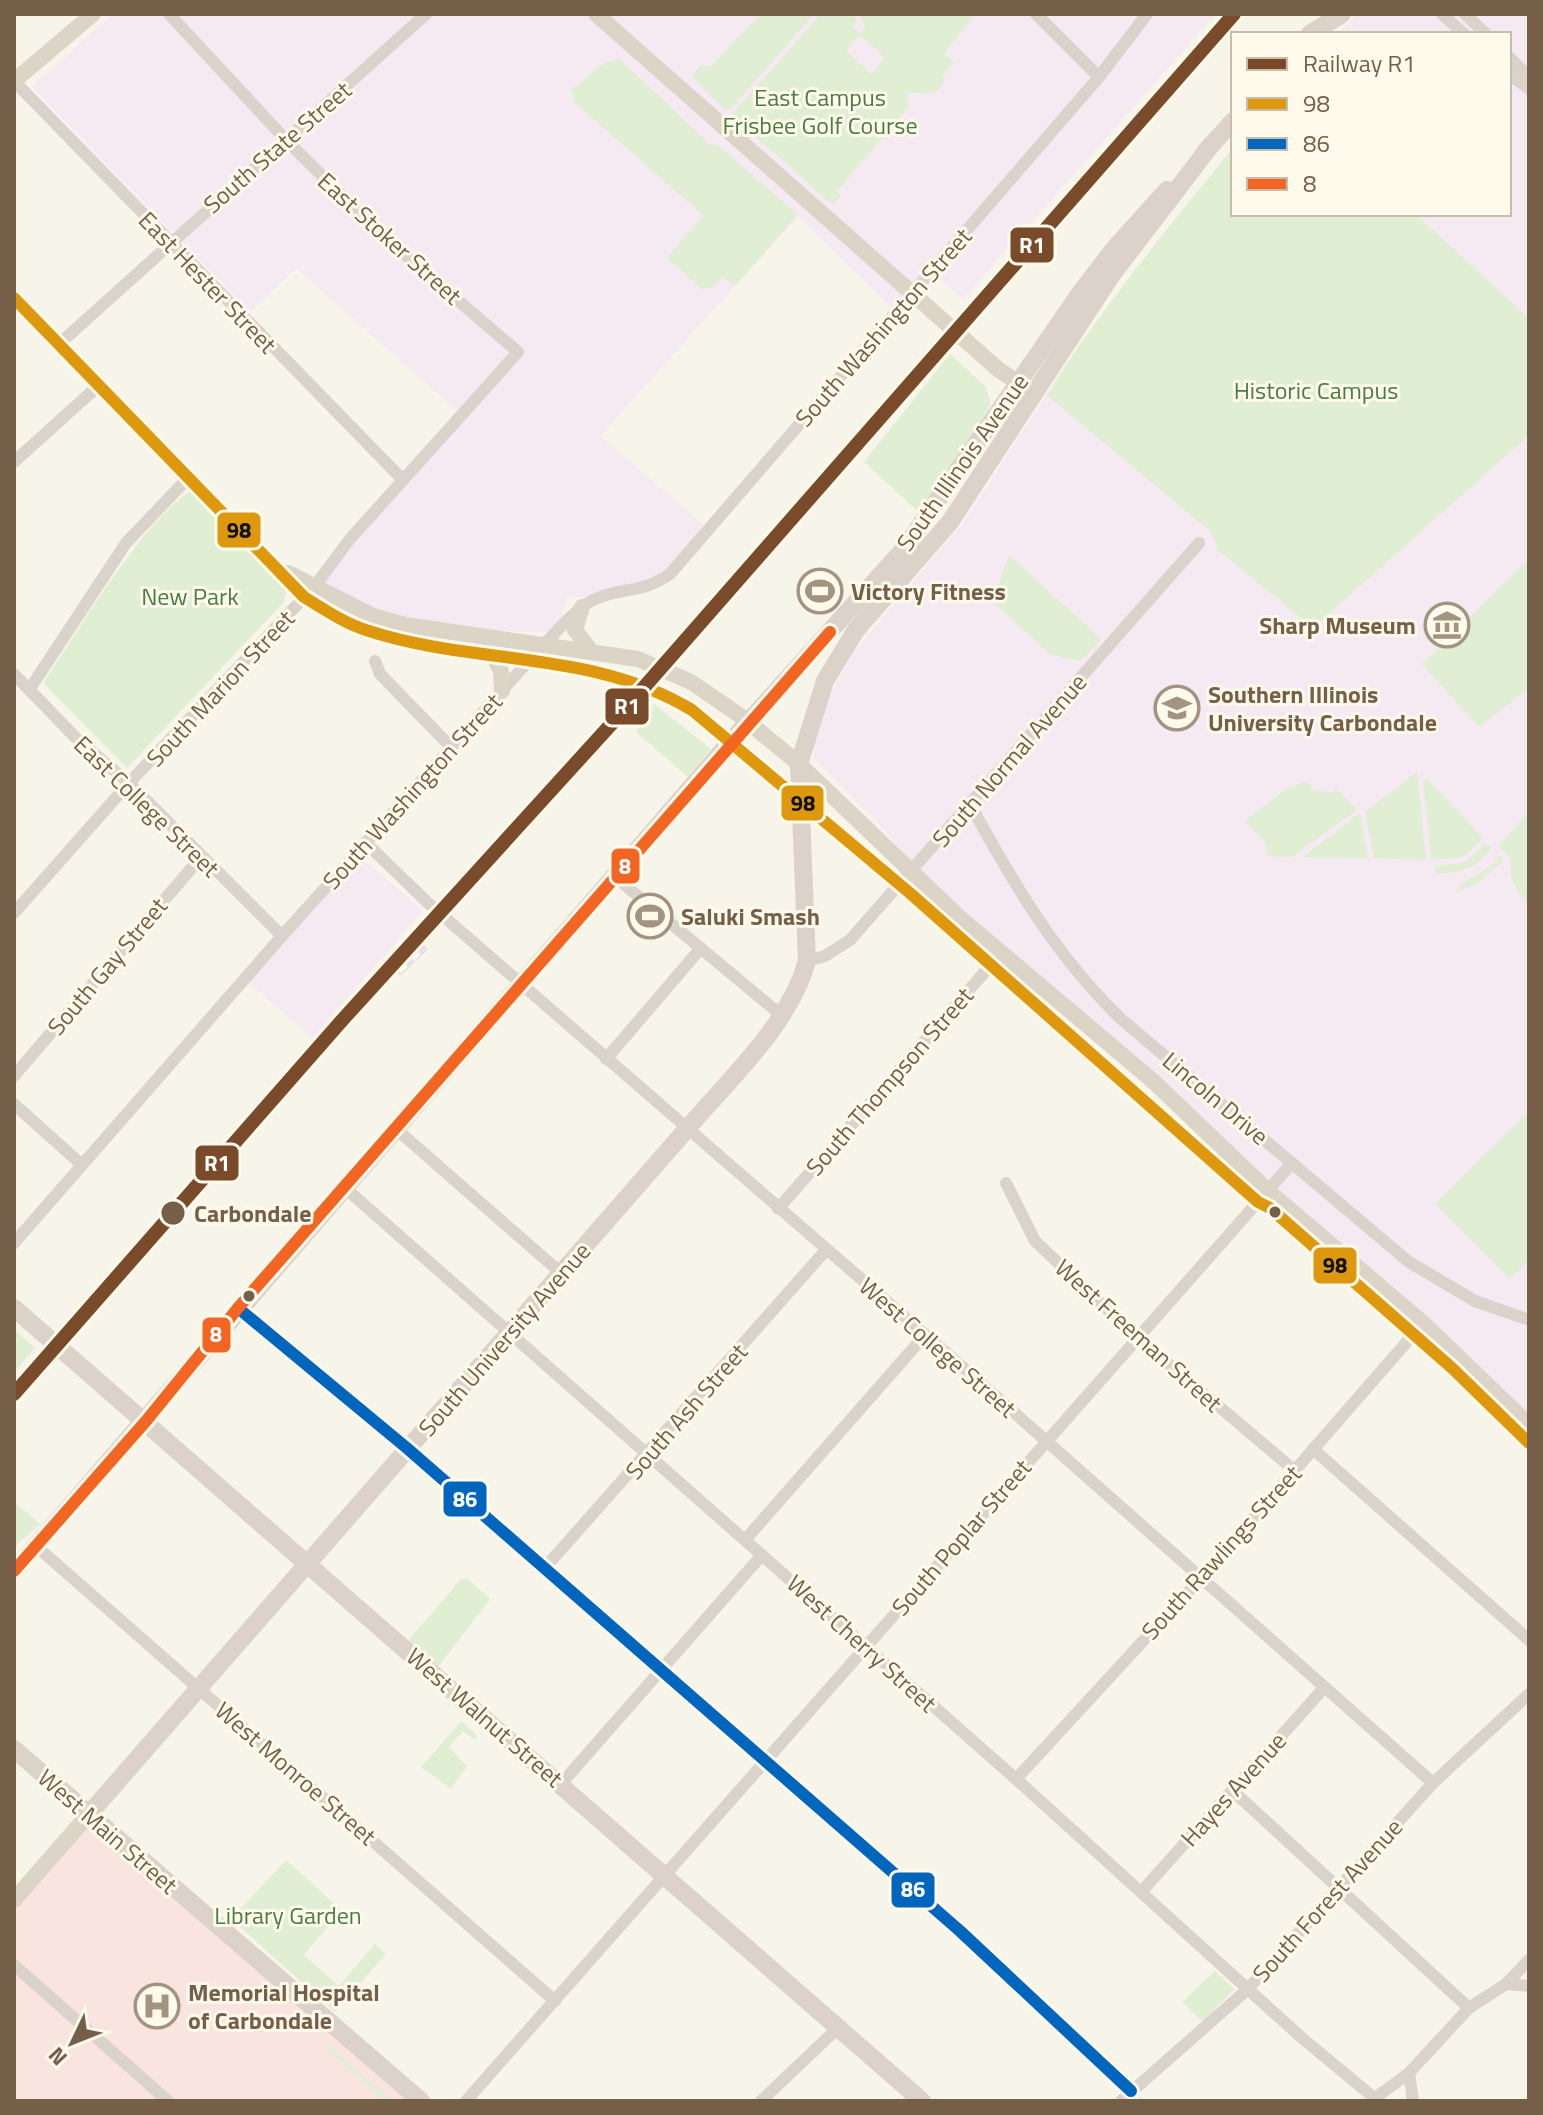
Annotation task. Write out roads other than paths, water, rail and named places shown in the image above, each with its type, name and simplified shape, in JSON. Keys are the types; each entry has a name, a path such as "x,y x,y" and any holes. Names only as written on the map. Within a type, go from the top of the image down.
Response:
{"highway":[{"path":"1312,32 1328,14"},
{"path":"1313,32 1342,14"},
{"name":"South Illinois Avenue","path":"14,1571 146,1421 238,1308 921,527 1017,382 1113,250 1231,123"},
{"name":"South Illinois Avenue","path":"807,961 798,799 799,764 813,710 835,662 856,630 950,522 1111,276 1211,145"},
{"name":"South University Avenue","path":"89,1814 686,1130 781,1015 802,979 807,961"},
{"name":"West Walnut Street","path":"14,1308 922,2101"},
{"name":"West Main Street","path":"14,1749 421,2101"}],"main road":[{"path":"14,81 93,14"},
{"path":"596,14 791,190 999,370 1035,393"},
{"path":"14,298 272,565 366,630 530,662 581,666 631,680 682,704 731,741 798,799 905,879 996,959 1153,1081 1263,1197 1529,1425"},
{"path":"309,592 405,625 638,659 691,682 749,722 799,764 905,879"},
{"path":"582,607 575,630 591,651"},
{"path":"493,655 501,671 502,691"},
{"path":"1418,1328 1529,1443"},
{"path":"14,1900 89,1814"}],"street":[{"name":"East Stoker Street","path":"169,14 286,140 381,234 518,352"},
{"name":"South State Street","path":"58,345 426,14"},
{"path":"1036,14 1099,77"},
{"name":"South Washington Street","path":"14,1243 282,936 544,644 582,607 599,597 649,588 670,574 1099,77 1147,14"},
{"path":"1442,14 1462,32"},
{"path":"1465,14 1484,32"},
{"path":"1511,59 1529,77"},
{"path":"1511,76 1529,89"},
{"name":"East Hester Street","path":"14,81 403,480"},
{"name":"South Marion Street","path":"14,913 129,783 309,592 350,539 518,352"},
{"path":"14,462 98,386"},
{"path":"29,690 126,543 189,477"},
{"name":"South Normal Avenue","path":"807,961 825,956 850,940 1199,543"},
{"path":"375,661 380,674 451,747"},
{"name":"East College Street","path":"14,674 76,738 129,783 282,936"},
{"name":"Lincoln Drive","path":"970,804 1039,923 1091,990 1409,1262 1475,1301 1529,1320"},
{"name":"West College Street","path":"366,843 439,913 1202,1577 1433,1783"},
{"name":"South Gay Street","path":"14,1076 201,857"},
{"path":"614,876 781,1015"},
{"path":"606,1059 701,948"},
{"name":"South Thompson Street","path":"778,1209 996,959"},
{"path":"14,1104 82,1165"},
{"path":"395,1128 561,1273"},
{"name":"South Poplar Street","path":"466,2101 1292,1163"},
{"name":"West Freeman Street","path":"1006,1183 1035,1241 1138,1338 1294,1470"},
{"name":"West Cherry Street","path":"344,1187 866,1645 1375,2100"},
{"name":"South Ash Street","path":"543,1570 648,1455 826,1250"},
{"path":"238,1308 408,1449 960,1931 1131,2091"},
{"name":"South Rawlings Street","path":"1016,1779 1202,1577 1418,1328"},
{"path":"745,1540 925,1335"},
{"path":"1313,1449 1529,1640"},
{"name":"West Monroe Street","path":"36,1546 555,2001"},
{"path":"561,1784 762,1555"},
{"name":"Hayes Avenue","path":"1142,1891 1324,1688"},
{"name":"South Forest Avenue","path":"1121,2101 1248,1989 1433,1783 1529,1694"},
{"path":"1233,1791 1342,1887 1469,2008"},
{"path":"1375,2100 1409,2073 1469,2008 1506,1984 1529,1960"},
{"path":"14,1965 168,2101"},
{"path":"1506,1984 1529,1986"},
{"path":"761,2101 838,2028"},
{"path":"1409,2073 1413,2101"}],"railway":[{"path":"14,1394 345,1017 625,709 918,373"},
{"path":"400,972 424,949"}],"rail line":[{"name":"R1","path":"14,1394 345,1017 625,709 1234,14"}],"place":[{"name":"Victory Fitness","path":"820,591"},
{"name":"Sharp Museum","path":"1447,625"},
{"name":"Southern Illinois University Carbondale","path":"1177,708"},
{"name":"Saluki Smash","path":"650,916"},
{"name":"Carbondale","path":"173,1213"},
{"name":"Memorial Hospital of Carbondale","path":"157,2006"}],"park label":[{"name":"East Campus Frisbee Golf Course","path":"820,111"},
{"name":"Historic Campus","path":"1316,390"},
{"name":"New Park","path":"190,596"},
{"name":"Library Garden","path":"288,1915"}]}
